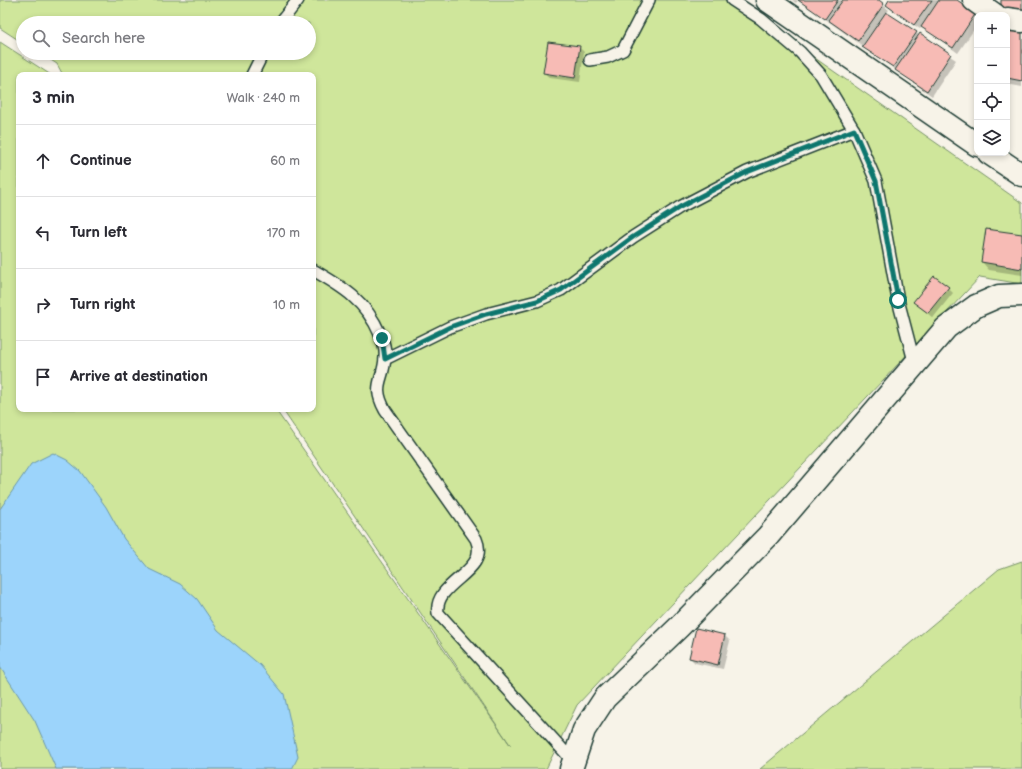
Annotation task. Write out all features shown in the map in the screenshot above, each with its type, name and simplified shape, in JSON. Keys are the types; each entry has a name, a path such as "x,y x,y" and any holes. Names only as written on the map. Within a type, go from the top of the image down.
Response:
{"street":[{"path":"767,0 974,143"},
{"path":"974,0 991,12"},
{"path":"1010,19 1022,21"},
{"path":"993,156 1022,176"},
{"path":"572,765 584,730 605,698 679,627 768,536 946,328 976,306 999,296 1022,295"}],"lane":[{"path":"285,16 298,0"},
{"path":"590,60 608,57 623,50 649,0"},
{"path":"732,0 761,19 800,52 821,75 854,130 876,181 898,300 915,365"},
{"path":"253,72 259,60"},
{"path":"385,359 450,327 486,314 537,301 561,290 633,237 680,207 747,172 854,130"},
{"path":"316,272 353,296 373,317 382,338 385,359 378,385 379,399 476,539 479,547 479,557 475,563 440,598 437,607 438,613 572,765"}],"green space":[{"path":"0,0 732,0 1022,203 1022,284 980,277 577,705 546,769 0,769 0,42 16,52 16,60 28,60 46,72 16,72 16,412 277,412 511,746 284,412 316,412 316,72 61,72 57,64 51,60 316,60 316,16 16,16 16,38 0,28"},
{"path":"1022,561 1022,769 760,769 999,569"}],"water":[{"path":"53,453 67,460 80,471 106,507 124,539 149,569 180,584 197,599 218,630 260,665 284,694 298,757 292,769 56,769 35,721 0,667 0,509 31,464"}],"building":[{"path":"798,0 838,0 825,19"},
{"path":"843,0 879,0 884,4 858,41 828,20"},
{"path":"889,0 932,0 914,25 886,5"},
{"path":"939,0 957,0 975,12 974,16 953,48 921,27"},
{"path":"1001,0 1022,0 1022,13 1001,12"},
{"path":"886,12 917,32 893,67 862,47"},
{"path":"1010,25 1022,27 1022,81 1010,79"},
{"path":"920,33 951,54 927,91 895,70"},
{"path":"548,42 580,46 575,78 543,73"},
{"path":"986,229 1022,234 1022,269 981,262"},
{"path":"934,276 949,287 928,313 913,302"},
{"path":"696,628 725,635 718,665 689,658"}],"route":[{"path":"382,338 385,359 450,327 486,314 537,301 561,290 633,237 680,207 747,172 854,130 876,181 898,300"}]}
